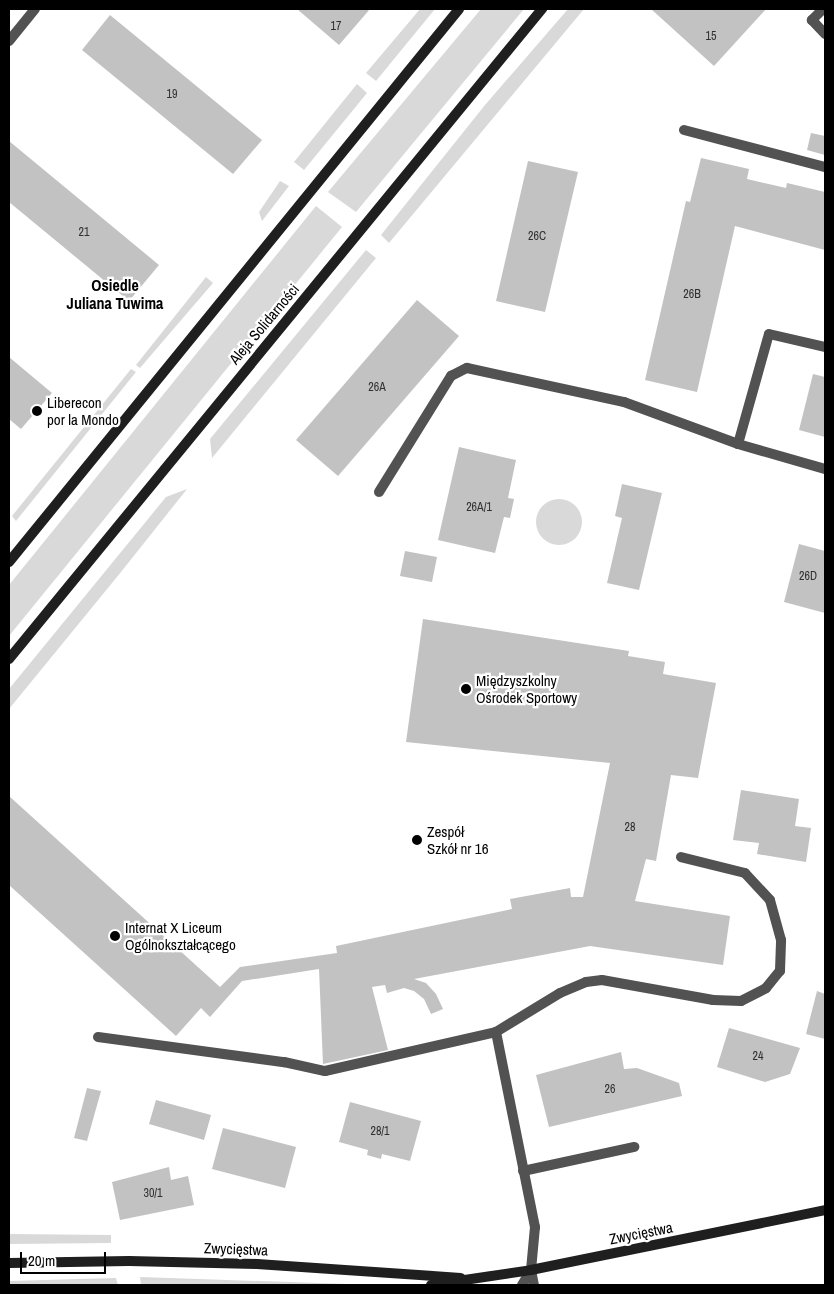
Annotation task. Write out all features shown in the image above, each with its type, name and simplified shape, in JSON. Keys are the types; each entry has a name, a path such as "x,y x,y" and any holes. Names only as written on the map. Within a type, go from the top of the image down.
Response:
{"main road":[{"path":"9,562 459,9"},
{"name":"Aleja Solidarności","path":"9,659 542,9"},
{"name":"Zwycięstwa","path":"431,1285 461,1278 531,1270 825,1210"},
{"name":"Zwycięstwa","path":"9,1263 129,1261 257,1264 461,1278"}],"street":[{"path":"9,41 35,9"},
{"path":"823,9 812,20 825,34"},
{"path":"684,130 825,167"},
{"path":"738,444 769,334 825,347"},
{"path":"379,492 451,376 467,368 624,402 738,444 825,469"},
{"path":"98,1037 284,1062 325,1071 496,1032 560,993 586,982 602,980 713,1000 742,1001 766,988 780,971 781,940 770,900 745,873 681,857"},
{"path":"496,1032 535,1227 531,1270 534,1285"},
{"path":"523,1171 634,1147"},
{"path":"522,1285 531,1270"}],"shaded area":[{"path":"420,9 435,9 376,81 366,73"},
{"path":"481,9 524,9 356,212 328,192"},
{"path":"568,9 584,9 389,243 381,235 485,105"},
{"path":"357,84 367,93 304,170 294,162"},
{"path":"280,181 289,186 262,221 259,212"},
{"path":"316,206 342,227 9,636 9,585"},
{"path":"366,250 376,258 212,458 210,439"},
{"path":"206,277 213,283 140,368 136,365"},
{"path":"131,369 136,372 16,521 12,516"},
{"path":"187,489 9,709 9,689 166,497"},
{"path":"564,499 576,505 581,513 581,531 576,539 568,544 554,545 542,539 537,531 536,517 542,505 550,500"},
{"path":"9,1234 111,1235 111,1243 9,1244"},
{"path":"140,1277 377,1285 141,1285"},
{"path":"116,1278 118,1285 9,1285 9,1281"}],"building":[{"path":"297,9 370,9 339,45"},
{"path":"651,9 766,9 714,66"},
{"path":"110,15 262,140 233,174 82,50"},
{"path":"811,133 825,136 825,155 807,150"},
{"path":"9,141 159,265 129,301 9,202"},
{"path":"701,158 749,169 747,179 786,188 787,183 825,192 825,250 735,226 697,392 645,380 686,201 690,202"},
{"path":"528,161 578,172 545,312 496,301"},
{"path":"417,300 459,336 338,476 296,440"},
{"path":"9,357 52,393 21,429 9,419"},
{"path":"813,374 825,377 825,437 799,430"},
{"path":"459,447 516,460 508,498 514,499 510,518 504,517 495,553 438,540"},
{"path":"622,484 662,493 639,590 607,583 622,518 615,516"},
{"path":"799,544 825,551 825,613 784,602"},
{"path":"405,551 437,557 432,582 400,576"},
{"path":"423,619 629,651 628,656 665,662 663,674 716,683 698,778 671,775 656,861 646,859 635,901 730,916 723,965 590,946 414,979 426,983 436,994 443,1009 431,1014 424,999 414,991 404,988 387,993 385,985 372,987 388,1050 323,1064 319,969 242,981 210,1017 201,1008 176,1036 9,885 9,796 220,987 240,967 337,953 336,946 512,909 510,899 570,888 571,897 583,897 610,763 406,742"},
{"path":"741,790 799,799 795,826 811,828 806,862 757,854 759,843 733,840"},
{"path":"817,991 825,994 825,1039 806,1034"},
{"path":"729,1028 800,1048 790,1074 765,1082 717,1067"},
{"path":"621,1052 624,1069 637,1068 679,1083 682,1096 549,1127 536,1075"},
{"path":"87,1088 101,1091 87,1141 74,1138"},
{"path":"156,1100 211,1115 204,1140 149,1124"},
{"path":"350,1102 421,1121 410,1161 382,1154 381,1159 367,1155 368,1150 339,1142"},
{"path":"223,1128 296,1147 285,1188 212,1169"},
{"path":"169,1167 171,1180 188,1176 194,1205 120,1220 112,1182"}],"place":[{"name":"Liberecon por la Mondo","path":"37,411"},
{"name":"Międzyszkolny Ośrodek Sportowy","path":"466,689"},
{"name":"Zespół Szkół nr 16","path":"417,840"},
{"name":"Internat X Liceum Ogólnokształcącego","path":"115,936"}],"district":[{"name":"Osiedle Juliana Tuwima","path":"115,294"}]}
